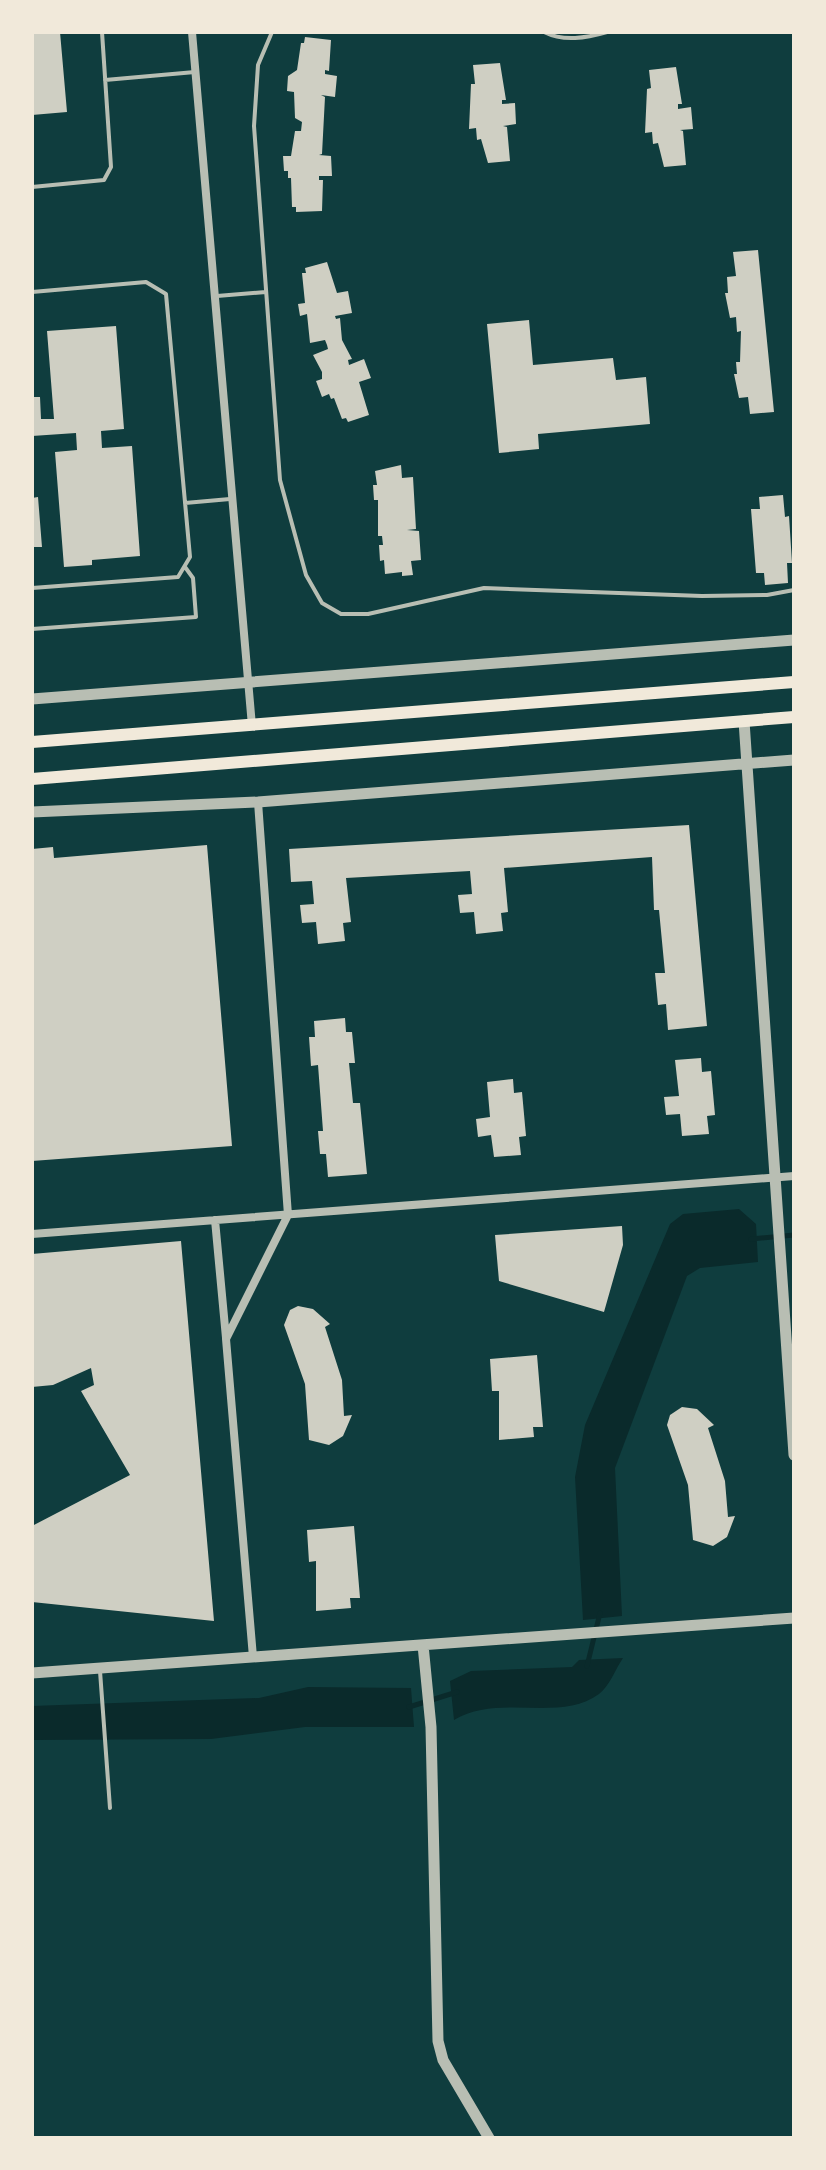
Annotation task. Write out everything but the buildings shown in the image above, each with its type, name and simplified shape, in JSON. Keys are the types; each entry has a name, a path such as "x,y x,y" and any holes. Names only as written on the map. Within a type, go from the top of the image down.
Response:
{"main road":[{"path":"32,742 794,682"},
{"path":"32,779 794,717"}],"street":[{"path":"192,32 252,727"},
{"path":"32,699 794,640"},
{"path":"744,721 794,1455"},
{"path":"32,812 258,802 794,760"},
{"path":"226,1339 288,1215 258,802"},
{"path":"32,1234 794,1176"},
{"path":"215,1220 253,1657"},
{"path":"32,1673 794,1618"},
{"path":"423,1645 431,1727 438,2041 443,2060 489,2138"}],"lane":[{"path":"32,187 104,180 111,167 102,32"},
{"path":"272,32 258,65 254,126 280,480 306,575 322,603 341,614 368,614 484,588 702,596 767,595 794,590"},
{"path":"544,32 557,38 589,37 607,32"},
{"path":"105,80 195,72"},
{"path":"32,292 146,282 166,294 190,557 178,577 32,588"},
{"path":"215,297 266,292"},
{"path":"185,503 232,499"},
{"path":"32,629 196,617 193,578 184,567"},
{"path":"100,1668 110,1808"}],"water":[{"path":"739,1209 756,1224 758,1262 700,1268 687,1276 615,1468 622,1616 583,1620 575,1477 585,1425 670,1224 683,1214"},
{"path":"623,1658 603,1691 583,1702 548,1708 490,1709 454,1720 450,1681 471,1671 572,1667 579,1660"},
{"path":"308,1687 411,1688 414,1727 305,1727 211,1739 32,1740 32,1706 259,1698"}],"waterway":[{"path":"751,1239 794,1235"},
{"path":"587,1666 600,1613"},
{"path":"409,1707 457,1692"}]}
